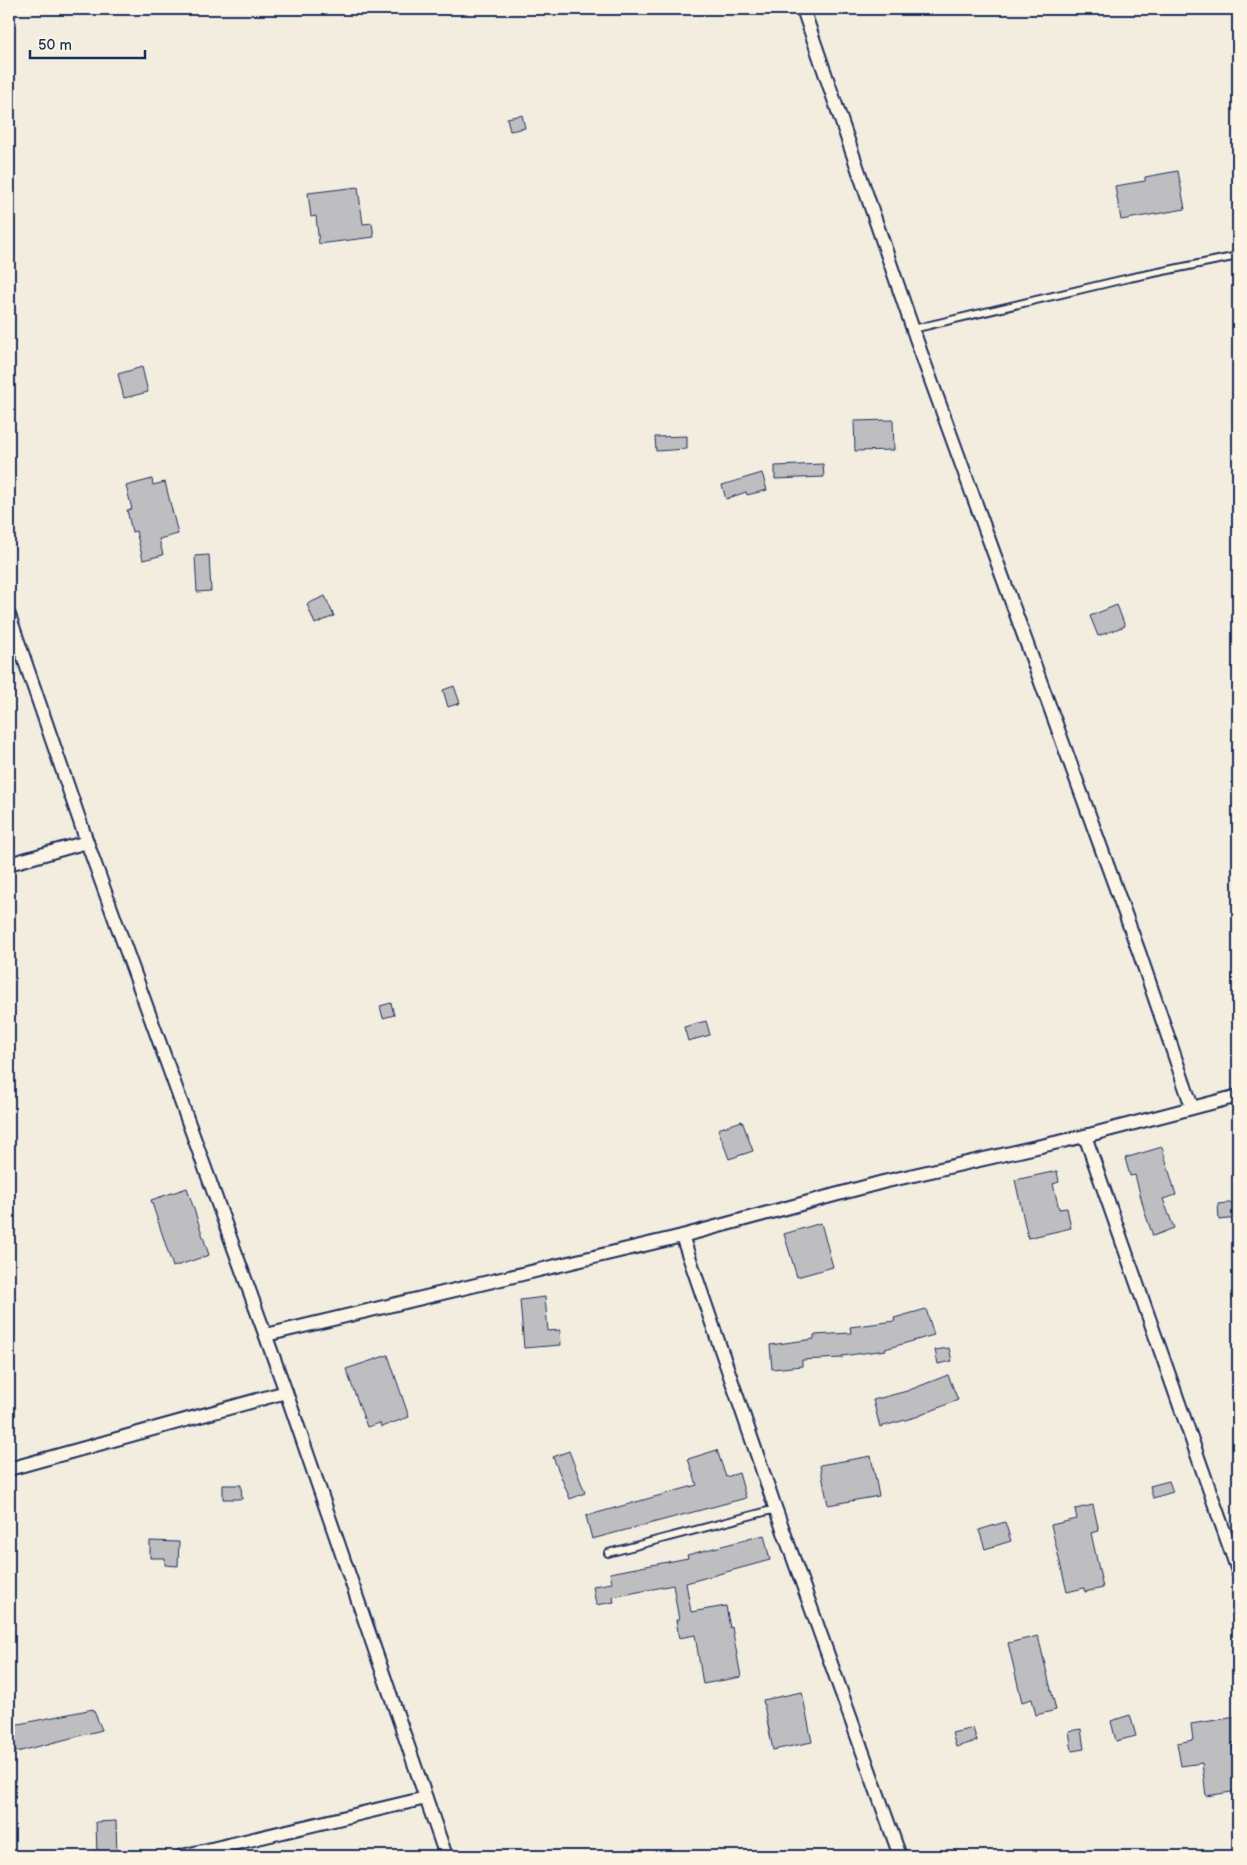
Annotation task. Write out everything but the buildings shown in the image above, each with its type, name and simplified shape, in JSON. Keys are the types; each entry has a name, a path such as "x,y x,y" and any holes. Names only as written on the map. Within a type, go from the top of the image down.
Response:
{"street":[{"path":"804,9 913,329 1139,952 1192,1107"},
{"path":"9,615 87,842 266,1335 446,1856"},
{"path":"9,864 87,842"},
{"path":"266,1335 682,1236 883,1182 1085,1136 1238,1096"},
{"path":"1085,1136 1238,1571"},
{"path":"682,1236 776,1510 900,1856"},
{"path":"9,1469 286,1392"},
{"path":"182,1856 426,1798"}],"lane":[{"path":"913,329 1129,278 1238,256"},
{"path":"608,1554 776,1510"}]}
